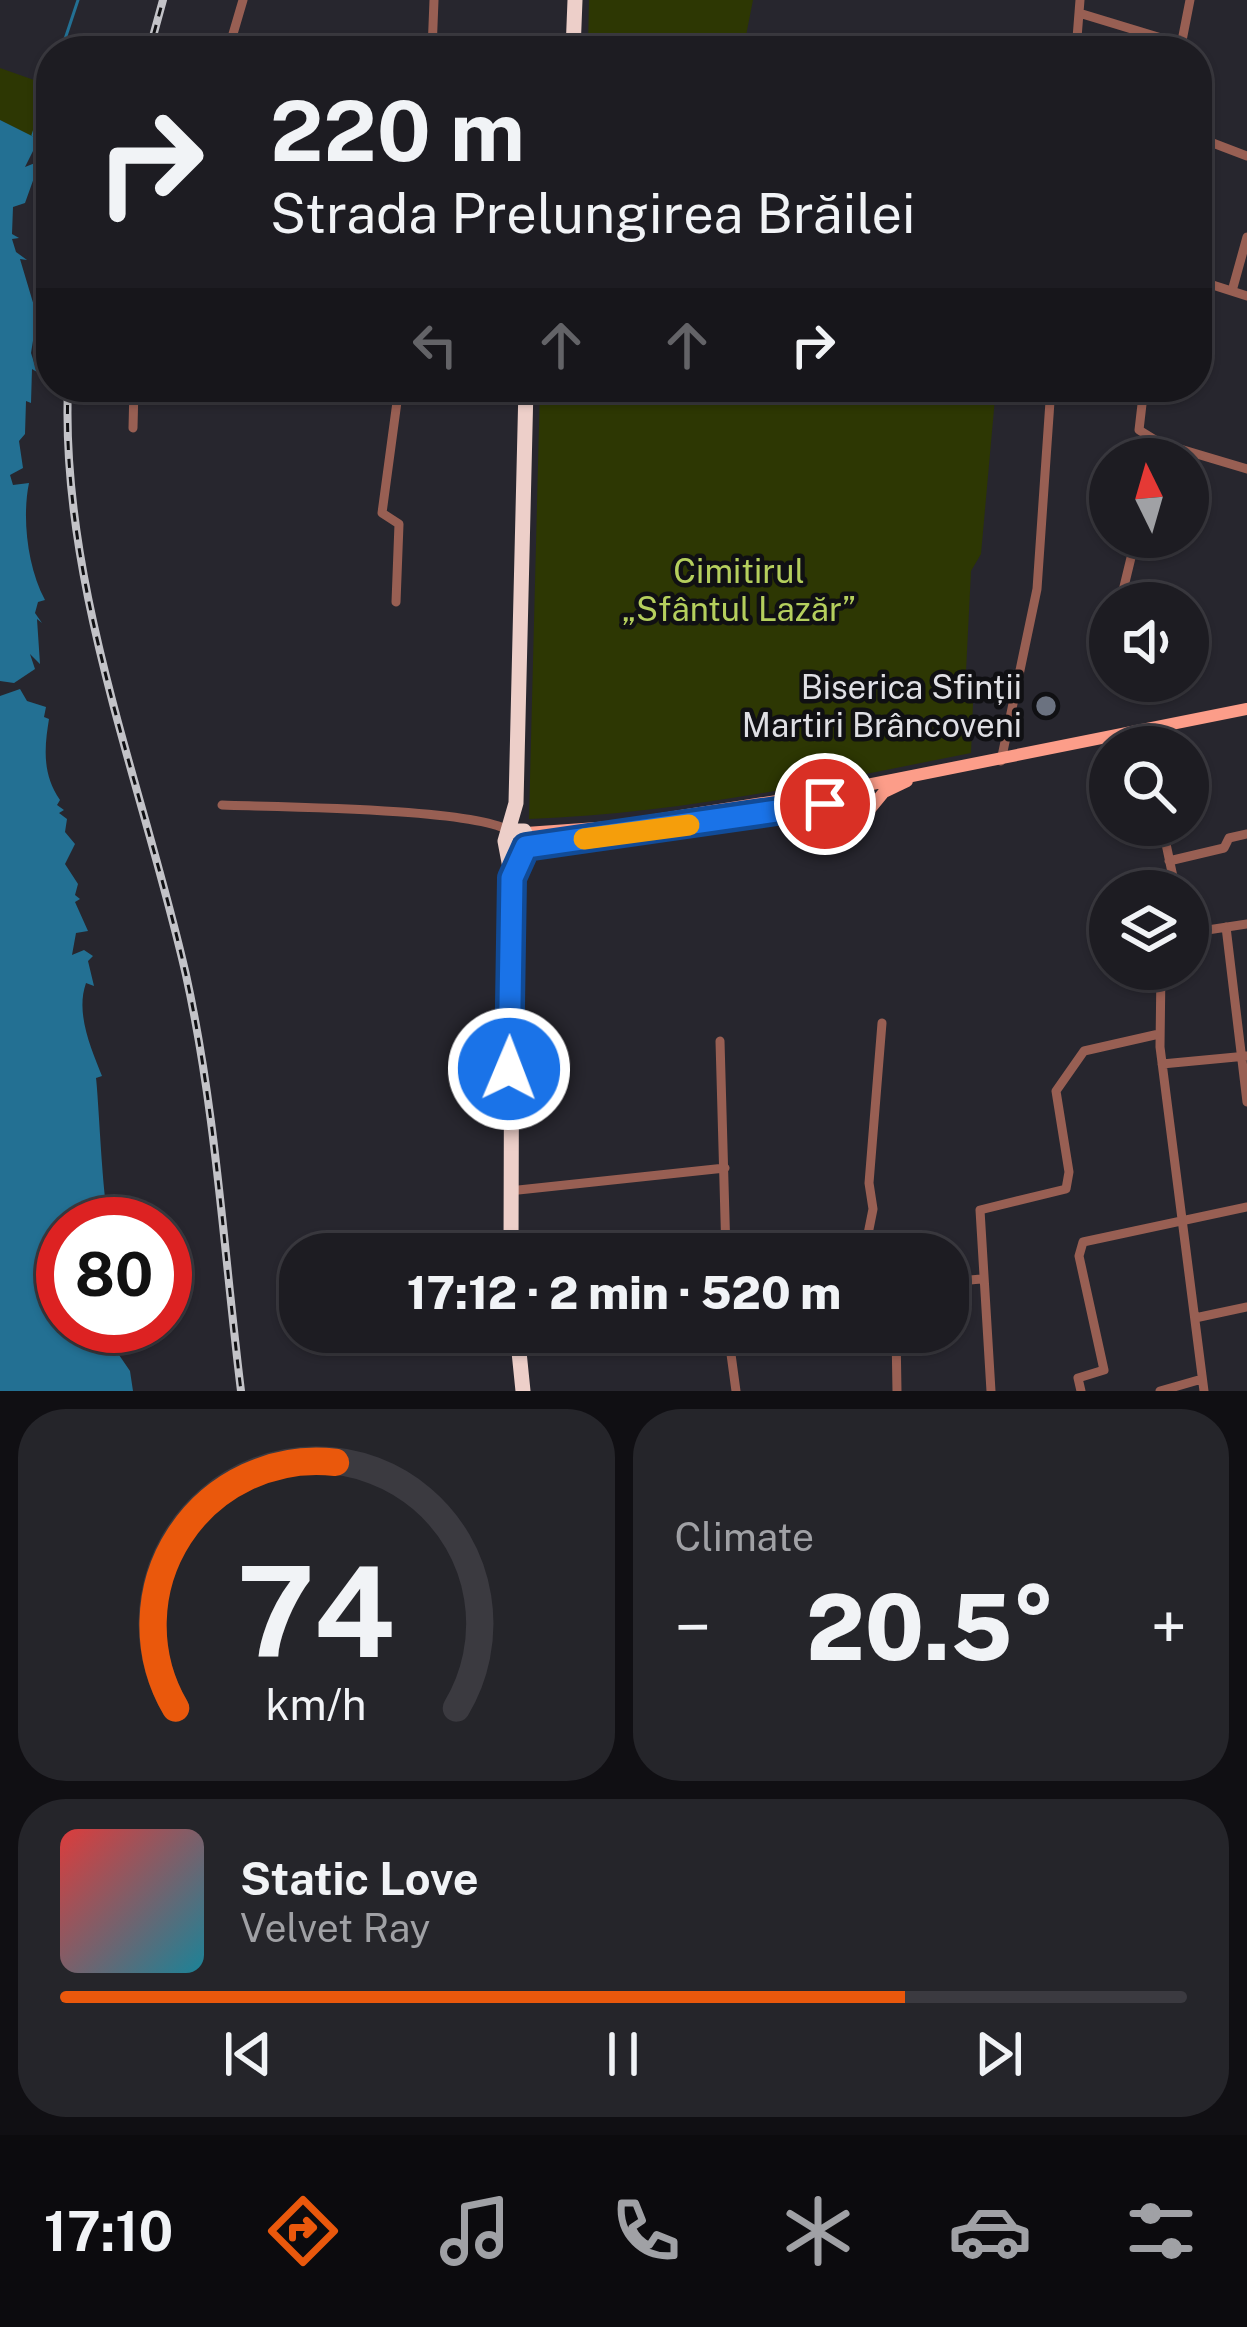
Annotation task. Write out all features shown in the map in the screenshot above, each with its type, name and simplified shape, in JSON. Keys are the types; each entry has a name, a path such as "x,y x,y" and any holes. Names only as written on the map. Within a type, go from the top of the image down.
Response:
{"highway":[{"path":"574,36 575,0"},
{"path":"510,1233 512,878 519,840 526,402"},
{"path":"519,1353 523,1391"}],"main road":[{"path":"1192,726 1247,710"},
{"path":"519,840 1089,748"},
{"path":"519,840 813,802 854,821 866,817 872,805 907,781"},
{"path":"852,789 872,805"},
{"path":"840,811 838,802 852,789"}],"street":[{"path":"232,36 243,0"},
{"path":"433,36 434,0"},
{"path":"1077,36 1080,0"},
{"path":"1182,36 1190,0"},
{"path":"1079,13 1145,36"},
{"path":"1212,143 1247,156"},
{"path":"1232,291 1247,237"},
{"path":"1212,285 1247,296"},
{"path":"133,428 134,402"},
{"path":"396,602 399,524 382,513 397,402"},
{"path":"1001,762 1037,590 1050,402"},
{"path":"1142,402 1139,430 1152,438"},
{"path":"1209,458 1247,469"},
{"path":"222,805 491,823 519,840"},
{"path":"1169,861 1223,848 1229,838 1247,834"},
{"path":"1166,846 1171,870"},
{"path":"1209,930 1247,924"},
{"path":"1226,927 1247,1102"},
{"path":"1160,1391 1203,1385 1162,1064 1161,990"},
{"path":"868,1233 882,1022"},
{"path":"992,1391 978,1214 983,1206 1069,1185 1056,1091 1079,1058 1093,1048 1160,1034"},
{"path":"720,1041 726,1233"},
{"path":"1162,1064 1245,1056"},
{"path":"509,1191 725,1168"},
{"path":"1081,1391 1078,1378 1104,1370 1080,1245 1182,1217 1247,1207"},
{"path":"969,1280 981,1279"},
{"path":"1195,1318 1247,1307"},
{"path":"731,1353 736,1391"},
{"path":"896,1353 897,1391"}],"green space":[{"path":"589,0 753,0 746,36 588,36"},
{"path":"0,68 36,81 35,140 0,120"},
{"name":"Cimitirul „Sfântul Lazăr”","path":"540,402 995,402 981,554 971,571 965,691 973,703 971,753 696,804 529,819"}],"water":[{"path":"0,120 34,137 36,145 25,167 36,163 25,203 13,207 12,234 19,238 12,239 16,252 27,260 20,259 36,313 31,353 36,371 32,369 31,403 26,401 25,434 19,441 23,468 10,475 13,485 29,483 28,542 45,600 38,602 35,613 42,623 37,619 40,664 30,654 35,669 14,683 0,681"},
{"path":"20,689 27,701 46,707 47,769 60,800 57,805 64,810 59,813 67,819 65,832 75,844 65,864 78,884 75,895 80,899 75,902 88,931 76,933 72,955 84,950 93,956 88,961 94,986 86,983 82,1007 102,1076 96,1078 106,1197 36,1197 36,1353 118,1353 130,1371 133,1391 0,1391 0,696"}],"waterway":[{"path":"66,36 78,0"},
{"path":"33,135 36,126"}],"railway":[{"path":"153,36 163,0"},
{"path":"68,402 69,461 90,609 196,1026 241,1391"}],"slow traffic":[{"path":"584,839 689,825"}],"place":[{"name":"Biserica Sfinții Martiri Brâncoveni","path":"1046,706"}],"route":[{"path":"509,1069 512,878 526,847 813,802 825,804"}]}
